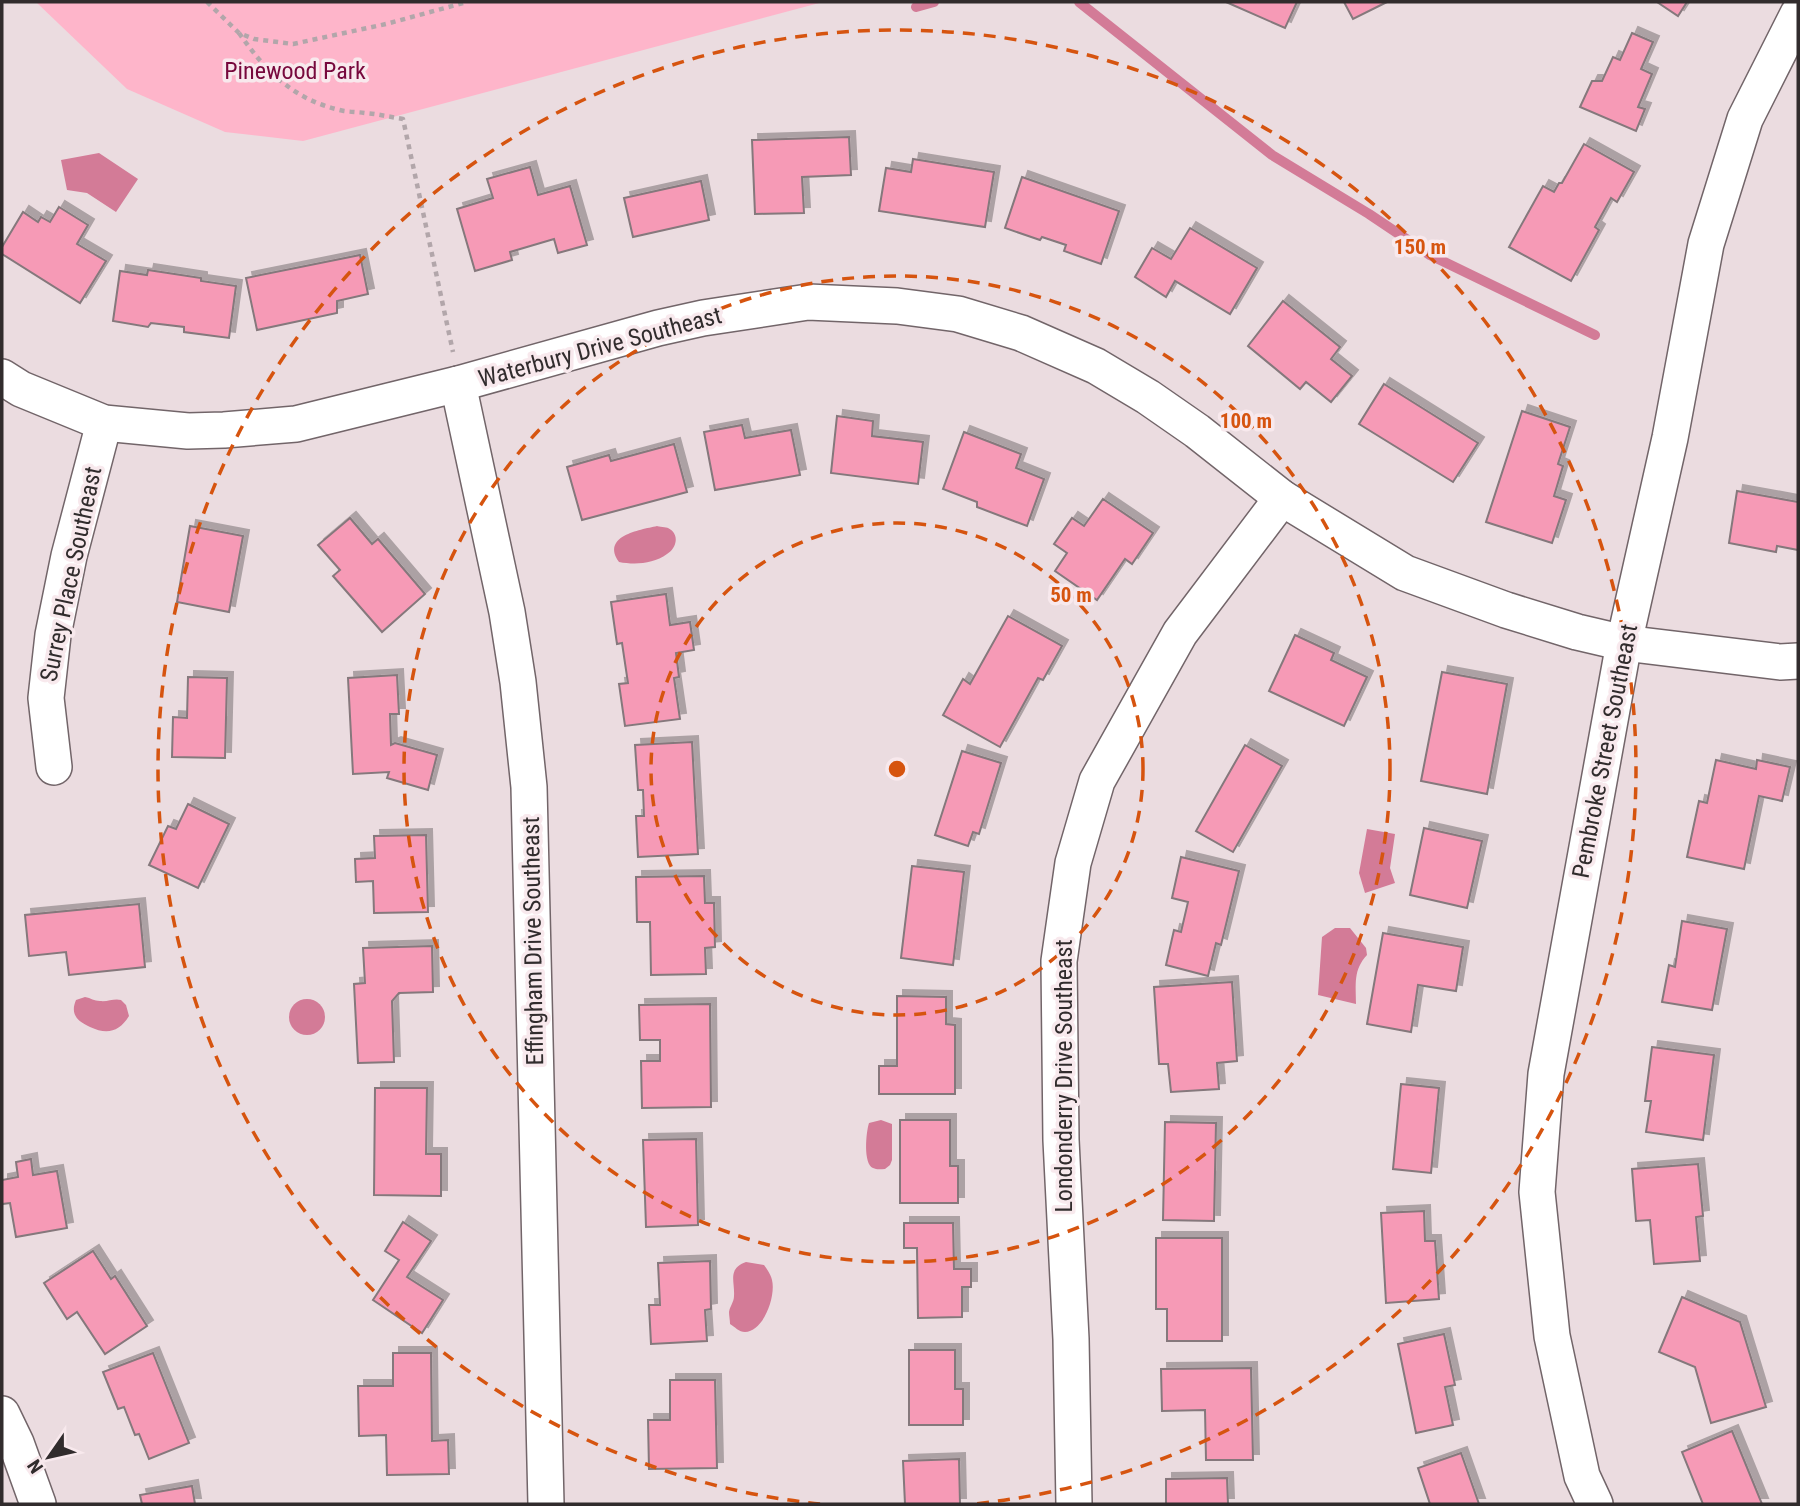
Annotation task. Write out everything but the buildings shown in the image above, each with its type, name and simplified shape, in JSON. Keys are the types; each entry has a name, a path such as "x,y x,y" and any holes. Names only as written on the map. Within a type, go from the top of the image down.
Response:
{"street":[{"name":"Pembroke Street Southeast","path":"1595,1504 1582,1476 1552,1336 1537,1192 1546,1074 1624,643 1670,438 1706,244 1745,119 1798,14"},
{"name":"Waterbury Drive Southeast","path":"2,377 21,389 104,423 188,431 296,424 458,384 703,318 808,302 897,306 958,314 1021,333 1097,366 1197,431 1282,498 1405,573 1506,610 1624,643 1780,662 1798,661"},
{"name":"Effingham Drive Southeast","path":"458,384 507,612 530,787 546,1504"},
{"name":"Surrey Place Southeast","path":"54,767 46,698 53,635 69,556 104,423"},
{"name":"Londonderry Drive Southeast","path":"1074,1504 1071,1339 1061,1140 1059,961 1073,863 1097,781 1180,633 1282,498"},
{"path":"2,1414 16,1443 38,1504"}],"path":[{"path":"206,2 239,33 271,73 305,98 347,111 403,119 458,384"},
{"path":"239,33 254,39 293,44 386,24 467,2"}],"green space":[{"name":"Pinewood Park","path":"36,2 823,2 303,141 225,132 127,89"}],"shaded area":[{"path":"99,153 138,179 116,212 87,193 67,190 61,160"},
{"path":"657,526 667,528 676,537 670,551 650,562 619,562 615,553 618,540 632,532"},
{"path":"1367,829 1395,834 1390,868 1395,883 1365,893 1359,873"},
{"path":"1335,928 1350,928 1366,948 1367,955 1359,966 1356,978 1356,1004 1318,995 1322,937"},
{"path":"85,997 98,1001 121,1000 126,1005 129,1016 117,1029 102,1031 90,1027 78,1020 74,1013 76,1000"},
{"path":"307,999 320,1004 325,1017 320,1030 307,1035 294,1030 289,1017 294,1004"},
{"path":"881,1120 892,1124 892,1160 885,1169 873,1168 867,1154 869,1123"},
{"path":"746,1262 764,1265 771,1276 773,1287 763,1319 758,1326 745,1332 730,1324 729,1312 734,1298 734,1272"}],"waterway":[{"path":"916,7 934,2"},
{"path":"1079,2 1272,155 1430,255 1595,335"}]}
